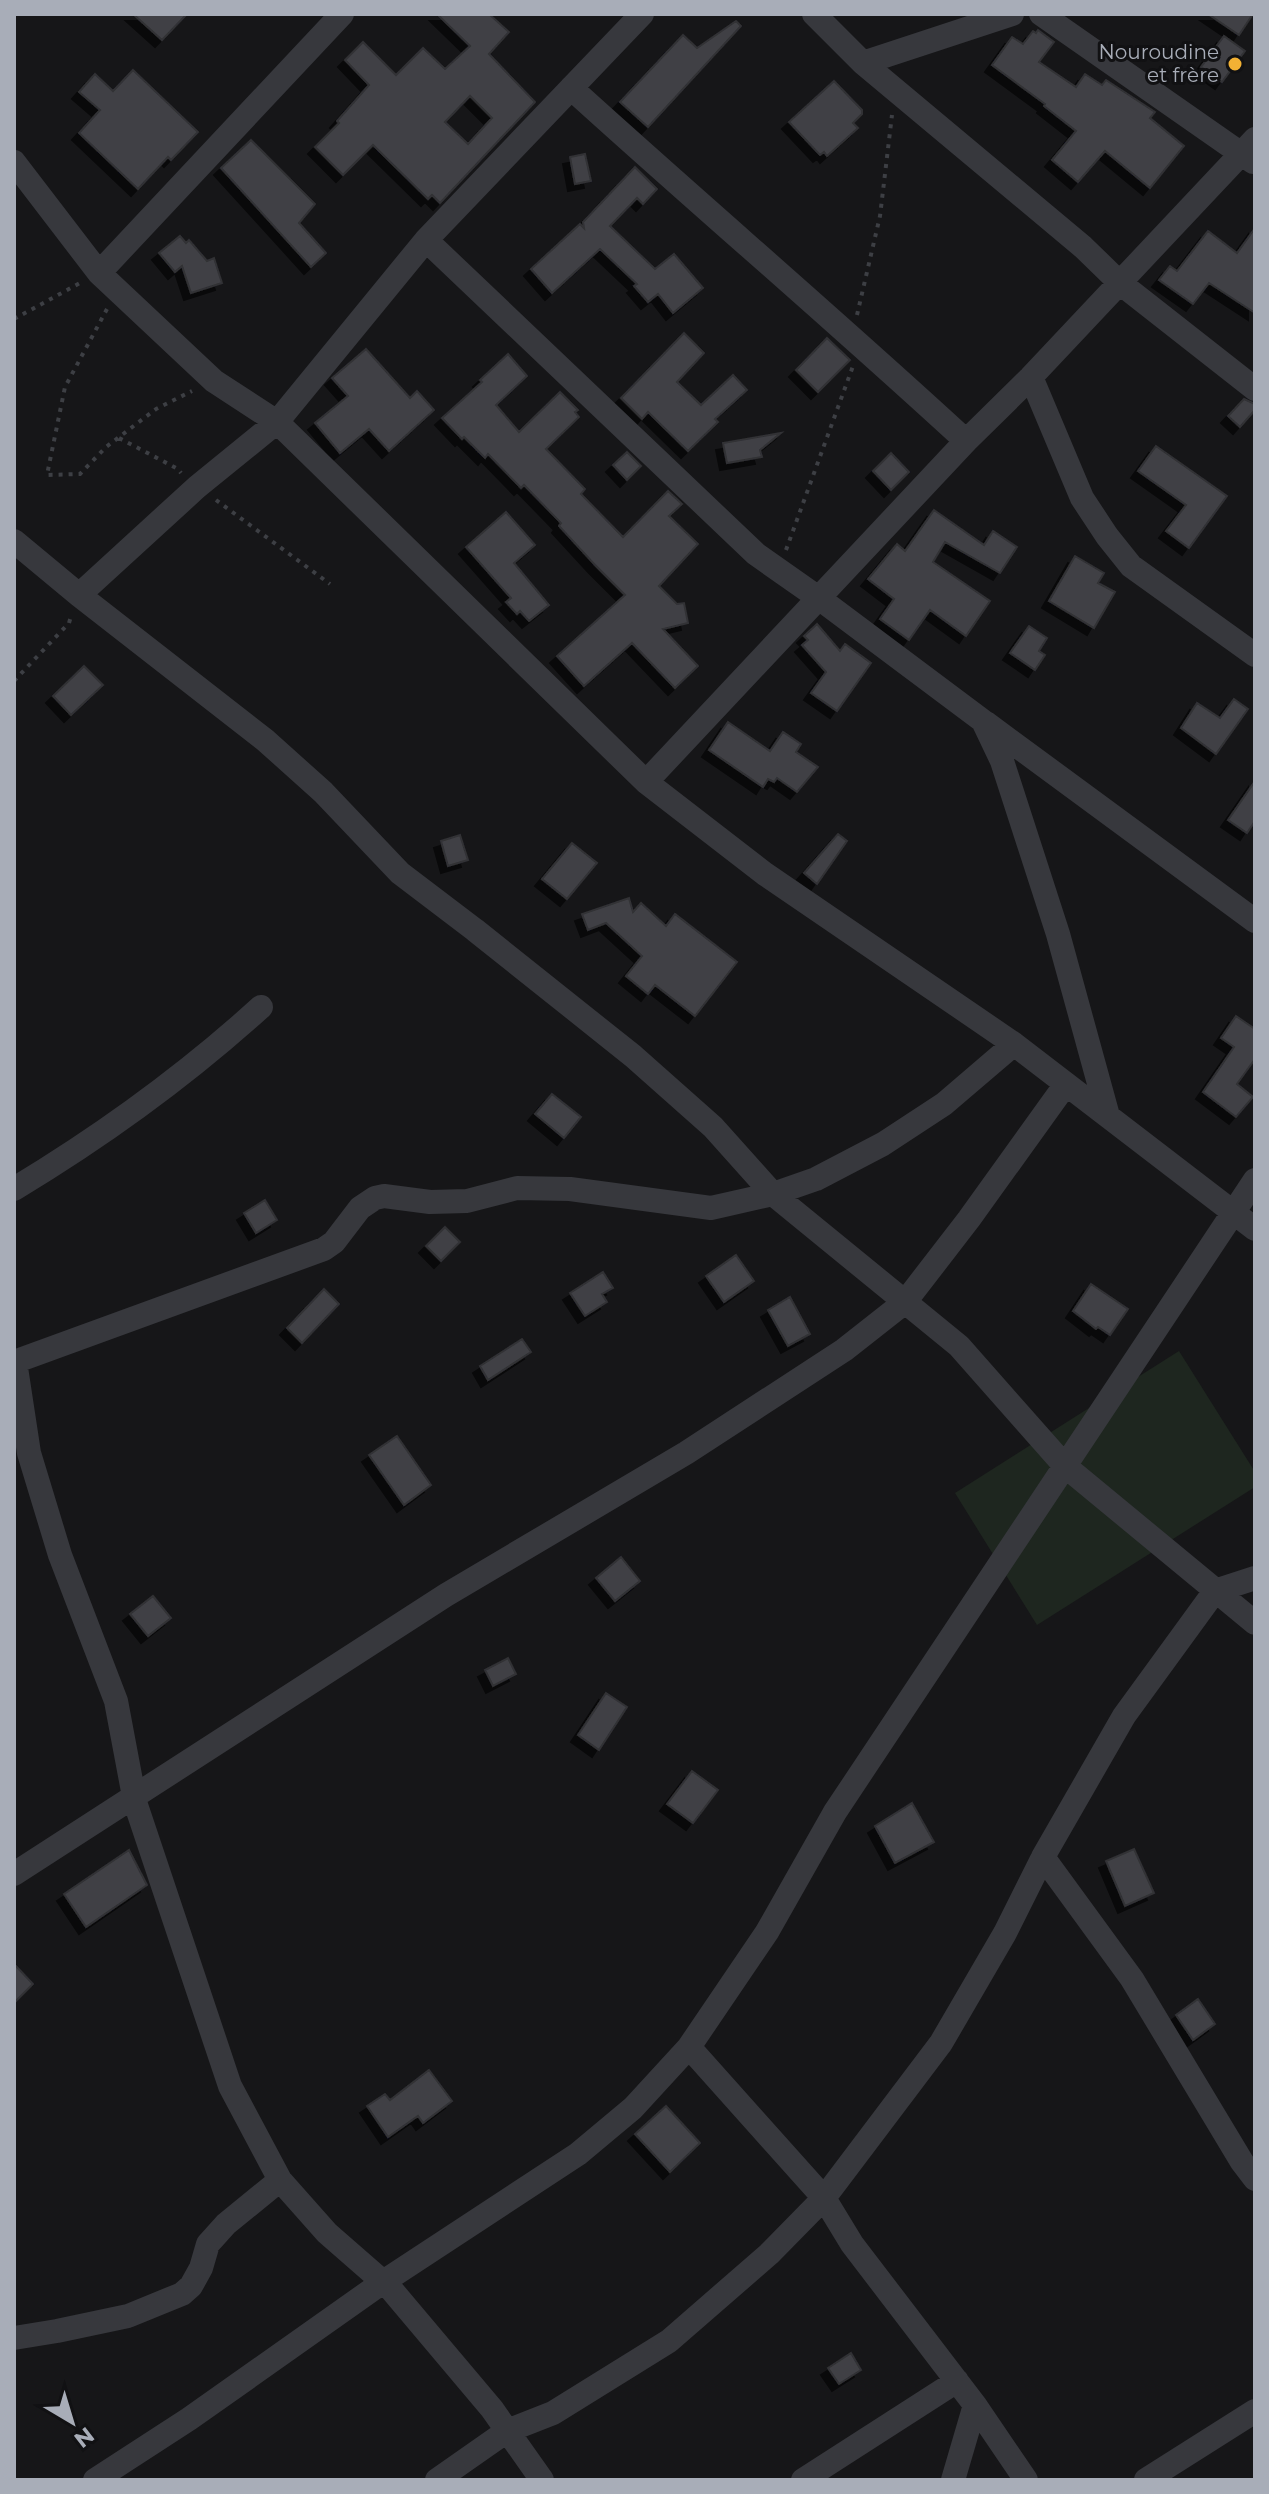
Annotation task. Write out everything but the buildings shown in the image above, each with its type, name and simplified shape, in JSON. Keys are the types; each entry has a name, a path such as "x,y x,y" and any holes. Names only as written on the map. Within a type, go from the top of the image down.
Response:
{"street":[{"path":"108,281 342,14"},
{"path":"79,595 197,487 277,422 426,240 642,14"},
{"path":"814,14 863,63 1076,241 1120,283 1255,389"},
{"path":"863,63 1012,14"},
{"path":"646,782 966,441 1251,152 1041,14"},
{"path":"571,88 966,441"},
{"path":"14,162 108,281 214,381 277,422 646,782 765,874 1014,1044 1255,1229"},
{"path":"426,240 756,554 1255,921"},
{"path":"1031,377 1082,498 1131,566 1255,655"},
{"path":"14,541 265,740 323,792 400,873 633,1056 713,1127 773,1194 959,1346 1065,1466 1255,1623"},
{"path":"983,721 1002,761 1058,934 1108,1116"},
{"path":"14,1189 120,1122 211,1052 261,1007"},
{"path":"542,2480 492,2409 383,2282 327,2233 280,2180 230,2086 133,1795 116,1701 60,1555 29,1453 14,1362 324,1249 334,1242 360,1208 384,1196 430,1202 467,1201 517,1188 570,1189 711,1208 773,1194 816,1179 883,1144 944,1104 1014,1044"},
{"path":"14,1874 446,1595 686,1453 844,1350 905,1302 1066,1084"},
{"path":"95,2480 189,2419 383,2282 578,2154 633,2108 689,2047 767,1932 835,1812 1255,1180"},
{"path":"437,2480 507,2431 553,2413 669,2341 769,2254 824,2198 941,2043 1124,1716 1215,1591 1255,1578"},
{"path":"1043,1857 1132,1979 1255,2179"},
{"path":"689,2047 824,2198 852,2244 975,2405 1026,2480"},
{"path":"14,2338 128,2316 182,2294 196,2277 208,2244 226,2224 280,2180"},
{"path":"803,2480 957,2381"},
{"path":"953,2480 975,2405"},
{"path":"1146,2480 1255,2411"}],"path":[{"path":"14,319 108,281"},
{"path":"108,281 65,387 47,475 80,474 118,438 156,409 214,381"},
{"path":"118,438 178,469 186,480 330,584"},
{"path":"14,681 69,623 79,595"}],"shaded area":[{"path":"1179,1351 1255,1472 1255,1487 1037,1625 955,1493"}],"place":[{"name":"Nouroudine et frère","path":"1235,64"}]}
